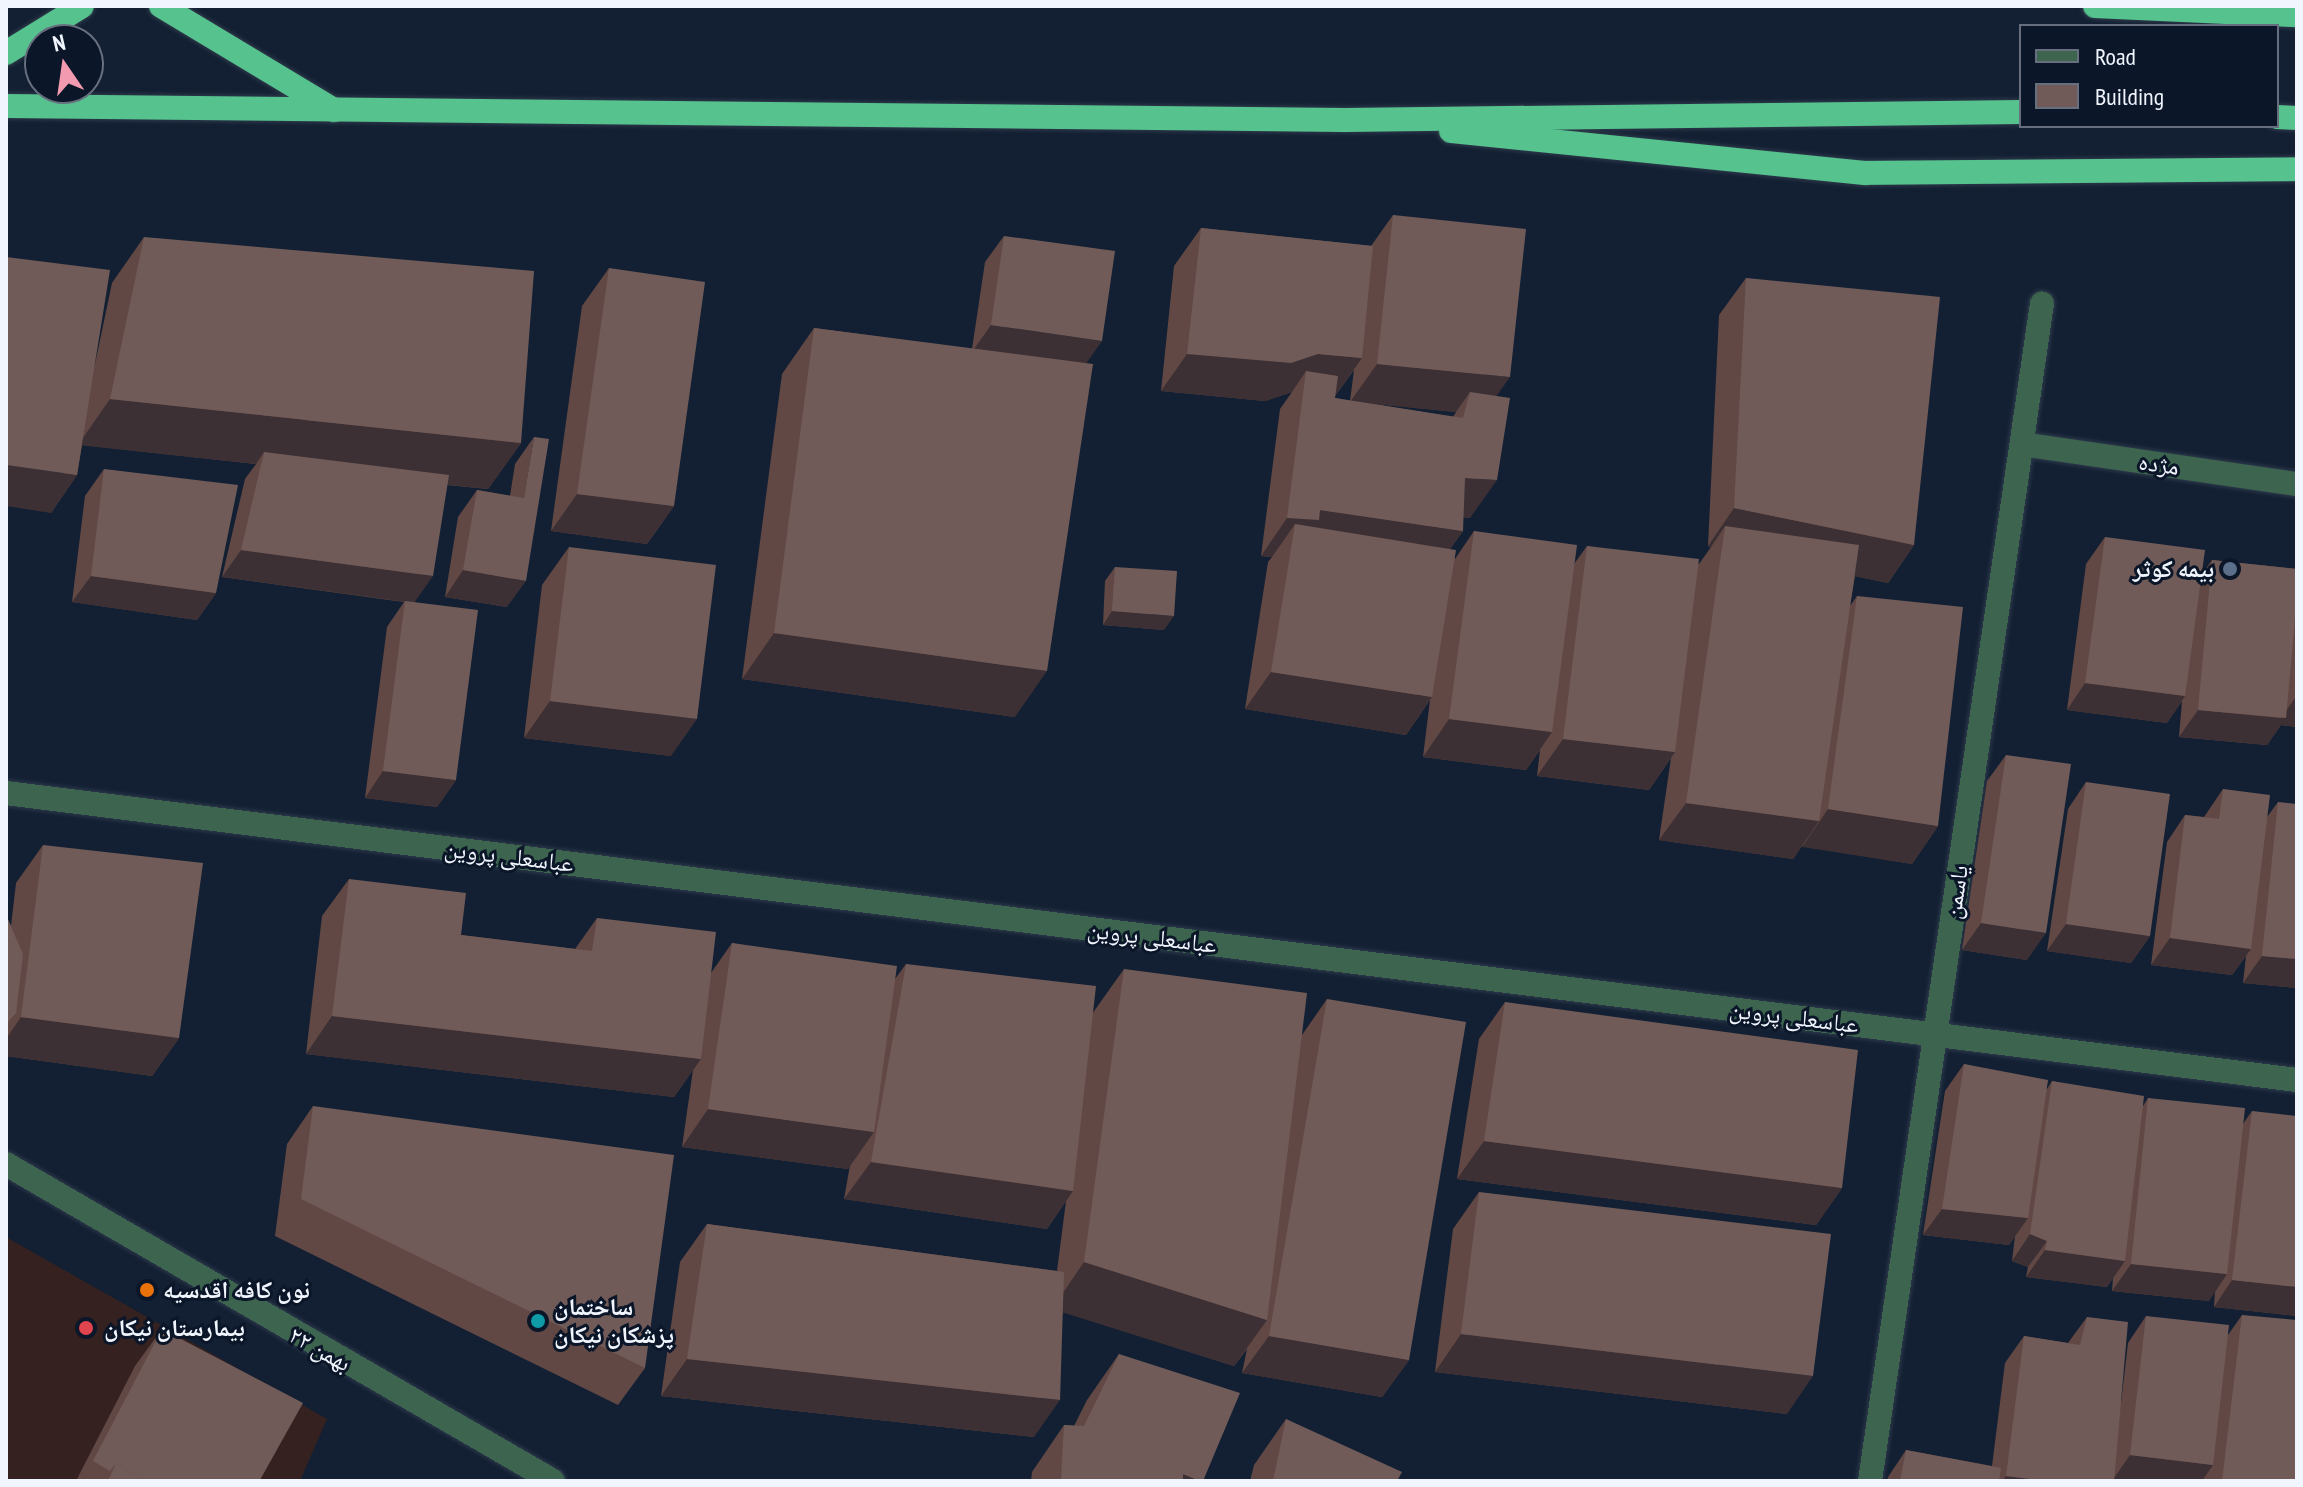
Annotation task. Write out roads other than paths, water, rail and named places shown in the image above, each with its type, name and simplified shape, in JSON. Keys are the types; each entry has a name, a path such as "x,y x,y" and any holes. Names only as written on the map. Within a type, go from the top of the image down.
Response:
{"highway":[{"path":"6,53 82,6"},
{"path":"161,6 334,110"},
{"path":"2095,6 2297,15"},
{"path":"6,106 1345,120 2019,112"},
{"path":"1345,120 1865,173 2297,169"}],"street":[{"name":"یاسمن","path":"1870,1481 2042,304"},
{"name":"مژده","path":"2022,444 2297,484"},
{"name":"عباسعلی پروین","path":"6,793 2297,1080"},
{"name":"۲۲ بهمن","path":"6,1164 553,1481"}],"place":[{"name":"بیمه کوثر","path":"2230,569"},
{"name":"نون کافه اقدسیه","path":"147,1290"},
{"name":"ساختمان پزشکان نیکان","path":"538,1321"},
{"name":"بیمارستان نیکان","path":"86,1328"}]}
